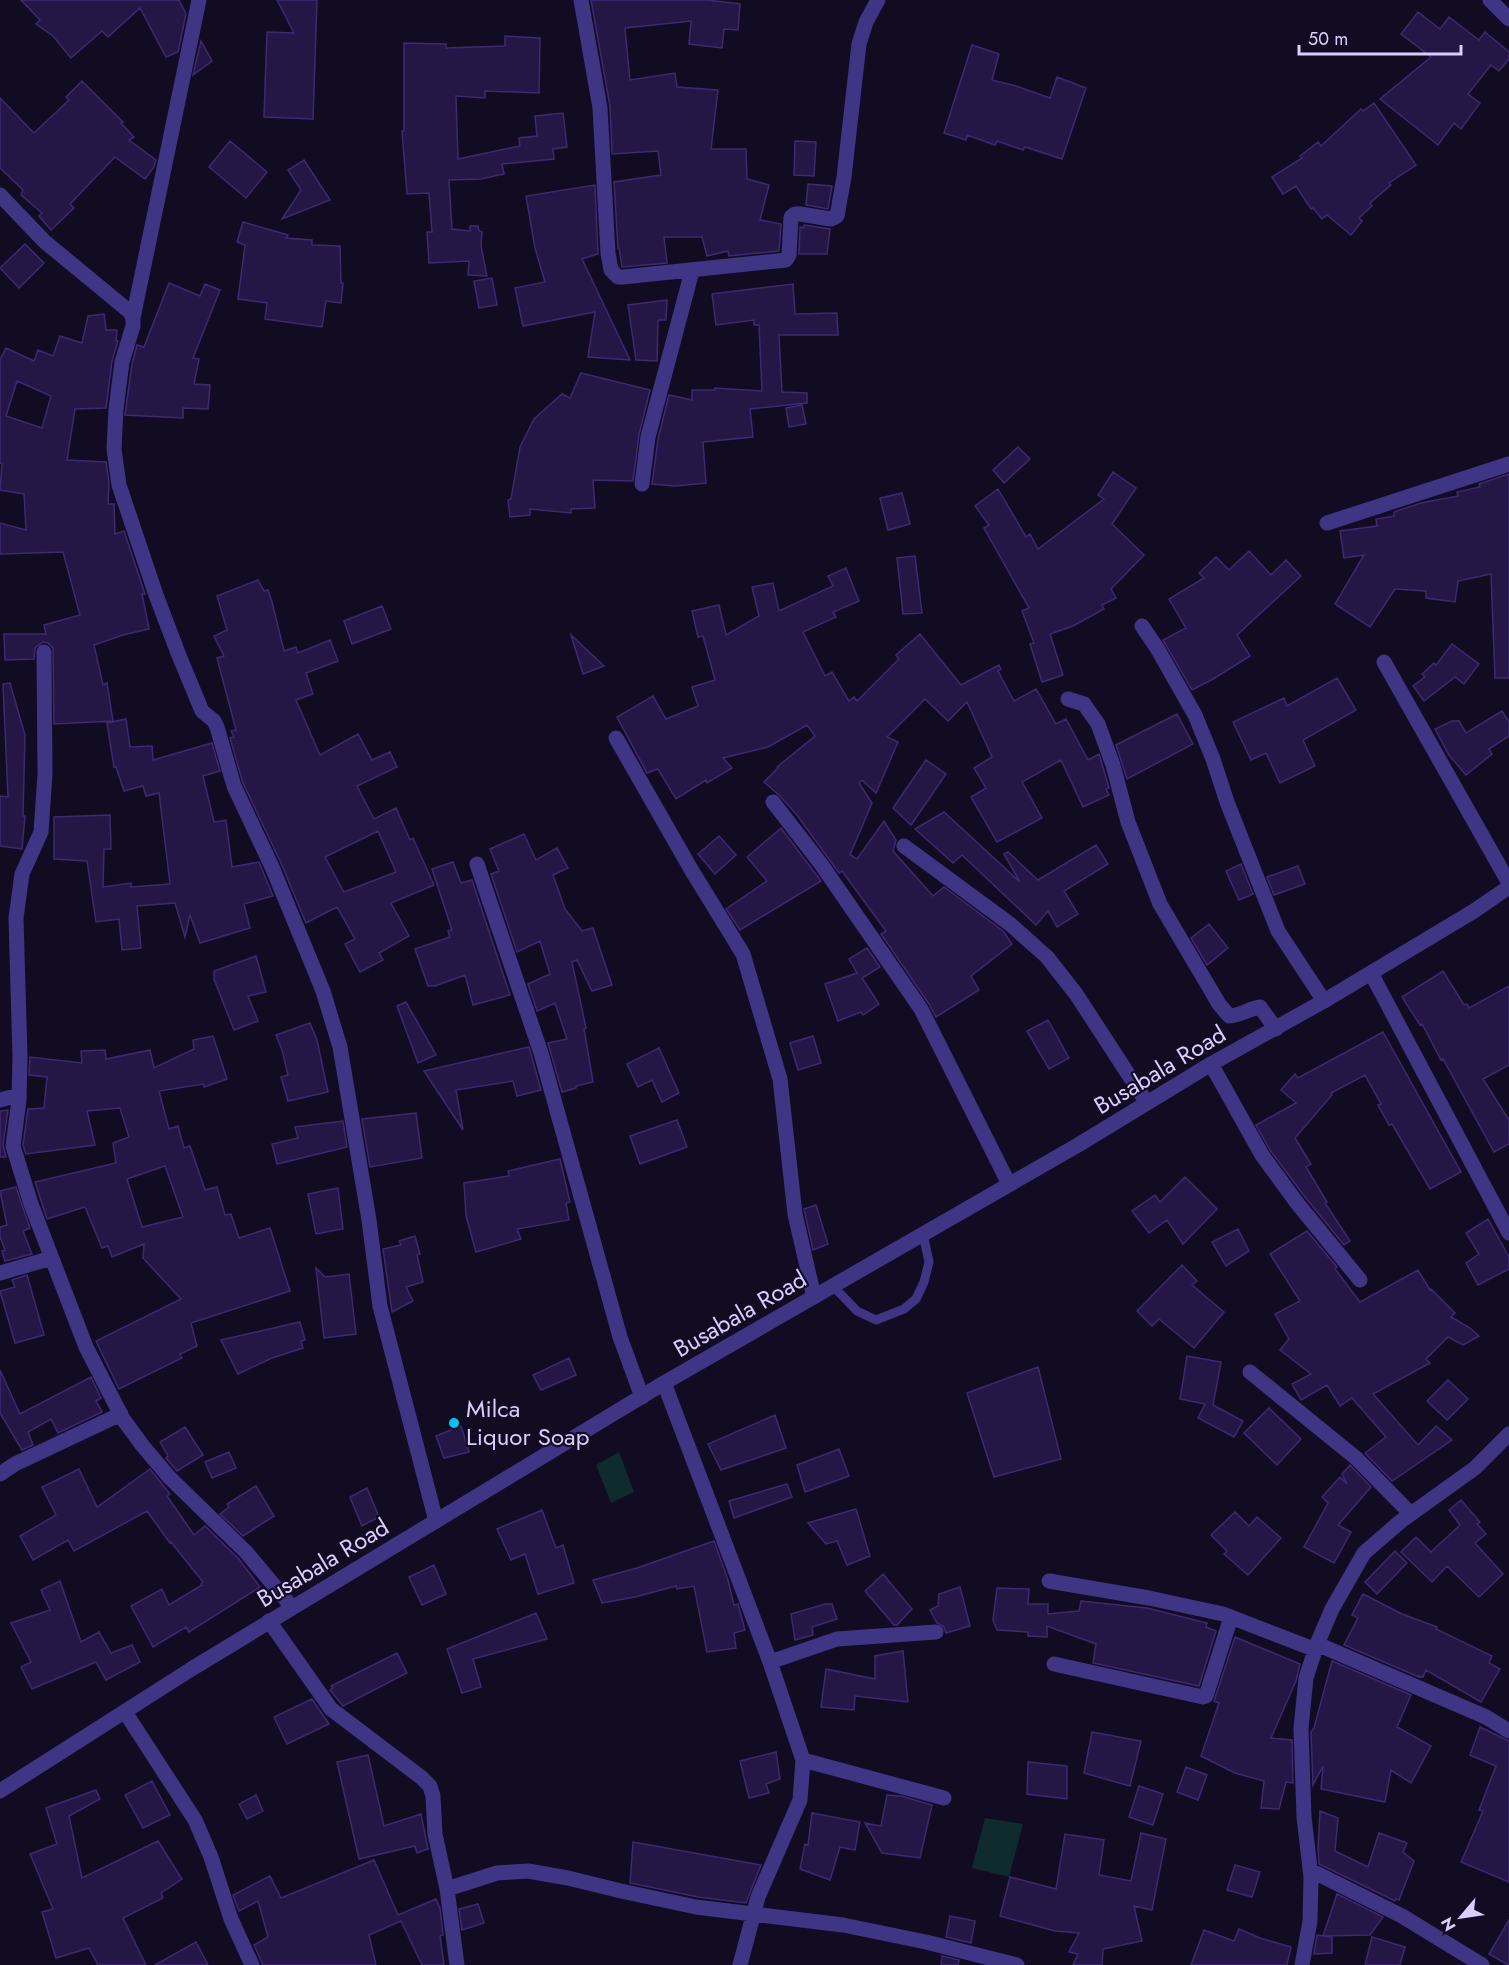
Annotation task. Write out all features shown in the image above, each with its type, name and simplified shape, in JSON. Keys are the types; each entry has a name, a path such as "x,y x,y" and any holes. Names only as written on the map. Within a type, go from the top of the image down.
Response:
{"street":[{"path":"199,0 133,326 122,362 114,449 119,485 156,596 178,653 202,711 214,721 220,733 234,786 272,867 323,991 340,1047 369,1220 380,1306 436,1521"},
{"path":"581,0 600,108 608,254 611,270 618,277 786,260 789,255 791,217 795,214 831,219 837,216 844,177 859,44 866,22 878,0"},
{"path":"1490,0 1509,19"},
{"path":"0,195 44,241 130,312 133,318"},
{"path":"642,484 648,438 692,270"},
{"path":"1327,523 1509,464"},
{"path":"1142,626 1196,715 1227,802 1278,931 1324,1001"},
{"path":"44,652 45,774 41,832 22,874 16,918 19,1095 13,1146 31,1204 86,1347 121,1414 142,1445 169,1477 246,1552 292,1607"},
{"path":"1384,662 1509,885"},
{"path":"1068,699 1084,704 1098,724 1113,765 1128,822 1160,904 1208,985 1230,1016 1241,1015 1251,1008 1260,1006 1276,1029"},
{"path":"616,738 692,871 743,954 780,1079 795,1214 814,1297"},
{"path":"773,802 821,864 921,1009 1009,1184"},
{"path":"904,846 1010,924 1047,957 1076,994 1147,1103"},
{"path":"477,864 541,1053 620,1336 642,1397"},
{"name":"Busabala Road","path":"0,1791 292,1607 664,1383 1009,1184 1211,1064 1324,1001 1474,911 1509,885"},
{"path":"1371,973 1505,1215 1509,1233"},
{"path":"1211,1064 1262,1155 1297,1203 1360,1280"},
{"path":"0,1100 19,1095"},
{"path":"0,1273 52,1258"},
{"path":"1250,1372 1356,1458 1411,1514"},
{"path":"664,1383 770,1662 803,1760 800,1800 753,1915 740,1965"},
{"path":"0,1474 21,1461 121,1414"},
{"path":"1302,1965 1310,1921 1310,1870 1304,1817 1300,1728 1306,1678 1317,1647 1332,1609 1364,1553 1411,1514 1475,1468 1509,1434"},
{"path":"1049,1581 1149,1598 1231,1617 1317,1647 1486,1717 1509,1731"},
{"path":"1054,1664 1203,1697 1206,1696 1231,1617"},
{"path":"269,1622 331,1709 430,1786 433,1796 435,1834 447,1888 457,1965"},
{"path":"770,1662 837,1639 936,1632"},
{"path":"125,1712 195,1820 211,1857 231,1919 252,1965"},
{"path":"803,1760 944,1798"},
{"path":"1310,1870 1402,1916 1482,1965"},
{"path":"447,1888 496,1874 528,1871 696,1907 843,1925 926,1942 1017,1965"}],"lane":[{"path":"833,1286 857,1311 876,1320 904,1309 916,1299 924,1282 929,1262 923,1234"}],"green space":[{"path":"619,1452 634,1492 611,1503 596,1465"},
{"path":"985,1818 1023,1824 1009,1877 972,1868"}],"building":[{"path":"21,0 179,0 186,14 178,52 166,57 140,8 108,37 102,31 71,58 53,36 36,24 40,20"},
{"path":"277,0 317,0 313,119 264,117 267,32 294,33"},
{"path":"591,0 708,0 740,4 738,30 724,29 722,48 689,44 691,21 625,28 630,80 675,73 677,87 718,90 711,149 746,149 747,179 769,185 760,220 781,224 779,251 729,256 728,251 707,256 702,237 664,237 667,263 622,267 618,248 614,182 661,175 658,151 612,154 610,106"},
{"path":"1418,12 1440,29 1449,17 1479,40 1485,32 1509,52 1509,59 1499,71 1491,65 1468,94 1480,103 1461,129 1454,123 1438,145 1380,99 1431,57 1401,34"},
{"path":"505,36 540,38 539,93 485,91 485,98 456,96 458,159 520,146 519,138 537,136 535,116 563,113 567,147 553,149 554,159 502,164 504,174 481,179 449,180 452,229 470,231 470,226 478,226 479,231 482,232 481,246 487,276 468,275 469,261 429,263 427,232 432,232 429,193 407,194 402,131 404,131 404,43 446,44 446,48 505,46"},
{"path":"201,41 212,61 193,75"},
{"path":"972,45 999,54 992,80 1050,98 1057,77 1086,88 1062,159 1025,147 1023,150 997,141 995,145 967,135 966,140 944,133"},
{"path":"82,81 123,122 121,123 134,137 129,140 156,160 145,179 115,157 70,204 74,208 51,230 39,216 42,213 21,195 23,190 0,168 0,98 34,133 69,100 66,97"},
{"path":"1374,103 1416,165 1389,183 1391,185 1370,203 1372,206 1359,218 1362,221 1351,235 1327,215 1322,219 1313,208 1311,209 1296,186 1283,194 1272,177 1302,158 1300,156 1318,142 1321,146 1361,109 1363,111"},
{"path":"230,141 267,172 246,198 209,167"},
{"path":"795,141 816,142 814,176 794,175"},
{"path":"304,160 330,200 282,219 301,190 288,170"},
{"path":"808,184 832,186 828,209 806,205"},
{"path":"595,185 598,254 582,259 630,360 588,357 595,312 523,326 515,288 545,282 535,248 526,196"},
{"path":"243,222 288,235 286,238 312,240 312,245 340,246 341,283 343,283 341,303 326,301 322,327 265,319 267,303 238,299 245,245 237,242"},
{"path":"804,225 830,229 827,254 799,254 800,227 804,228"},
{"path":"25,244 44,263 19,288 0,268"},
{"path":"492,278 497,305 479,308 474,281"},
{"path":"169,283 200,296 205,284 220,290 193,358 199,359 194,384 210,385 208,409 183,408 183,418 125,415 137,345 144,347"},
{"path":"793,284 795,314 837,313 838,335 779,335 782,392 807,393 807,403 750,409 753,437 703,442 706,483 675,486 652,484 658,439 669,395 692,400 692,390 715,390 715,388 762,391 759,325 754,325 754,320 716,325 712,294"},
{"path":"667,300 666,320 658,320 657,361 636,360 628,305"},
{"path":"104,314 106,330 117,330 116,341 118,341 112,361 106,408 75,409 67,460 106,462 109,482 108,504 114,504 115,534 124,531 145,594 142,594 149,629 94,645 103,685 107,683 113,721 54,724 53,648 43,642 35,648 34,659 5,660 4,634 46,634 44,625 80,615 63,552 0,554 0,523 26,530 24,494 0,490 2,464 0,463 0,360 6,348 34,361 38,350 53,356 60,336 82,343 88,316","holes":["17,381 51,396 42,428 6,416"]},
{"path":"581,373 650,390 639,435 633,481 593,480 595,508 571,509 571,513 530,509 530,515 510,517 508,500 511,499 520,447 534,419 562,394 570,398"},
{"path":"802,405 806,424 789,427 786,408"},
{"path":"1018,447 1030,459 1004,483 993,470"},
{"path":"1113,472 1136,488 1112,524 1144,555 1111,589 1116,598 1102,605 1104,609 1073,626 1050,634 1063,675 1042,682 1030,644 1034,643 1022,611 1029,608 984,528 989,525 975,506 998,489 1026,537 1030,534 1038,549 1104,499 1098,495"},
{"path":"1509,474 1509,678 1495,678 1491,574 1458,581 1455,602 1426,598 1426,591 1395,589 1370,627 1335,604 1364,555 1344,558 1340,531 1377,526 1376,519 1394,516 1394,512 1421,503 1458,496 1457,492 1480,487 1479,484"},
{"path":"902,493 910,524 888,530 880,498"},
{"path":"1249,551 1271,575 1286,560 1301,576 1237,635 1250,656 1192,690 1163,640 1186,628 1169,599 1204,578 1199,573 1216,557 1229,570"},
{"path":"915,556 922,613 903,614 897,558"},
{"path":"846,568 859,601 833,612 836,617 803,632 825,676 832,672 849,701 854,697 857,701 899,659 896,655 920,634 961,685 999,665 1001,669 998,671 1014,701 1036,689 1056,724 1066,719 1088,760 1099,754 1109,788 1106,789 1109,795 1083,807 1061,760 1022,782 1042,818 997,842 971,797 986,788 974,768 992,757 967,702 948,721 925,699 887,737 898,742 876,793 862,780 859,783 872,803 850,855 857,859 884,821 896,840 893,851 933,896 944,887 1003,931 1012,944 971,976 979,990 936,1017 881,934 886,931 842,871 839,873 797,815 764,782 777,767 815,736 807,725 768,747 723,758 732,768 707,783 706,780 676,799 658,769 647,773 617,717 653,696 666,719 698,706 692,687 715,680 703,636 698,637 692,611 719,605 726,635 759,616 752,587 773,583 779,611 833,586 828,576"},
{"path":"258,580 264,591 268,590 284,651 296,647 298,653 330,640 338,661 306,673 313,694 296,700 320,755 358,734 372,760 390,752 397,767 357,786 374,819 396,808 410,840 413,838 434,885 391,903 409,936 379,953 383,960 360,972 345,944 355,939 337,907 306,923 281,863 243,783 230,738 234,737 231,731 236,730 217,658 224,656 214,636 227,630 217,596","holes":["378,831 396,872 344,892 325,857"]},
{"path":"382,606 391,629 352,644 344,621"},
{"path":"571,635 604,666 583,674"},
{"path":"1452,644 1479,664 1464,684 1455,677 1424,701 1413,686 1425,677 1422,674 1434,663 1436,665"},
{"path":"1337,678 1356,710 1303,740 1315,766 1280,783 1266,753 1251,760 1233,722 1284,698 1287,706"},
{"path":"10,683 25,735 23,816 25,816 22,849 0,846 0,796 8,797 3,684"},
{"path":"1502,711 1509,722 1509,736 1489,749 1492,754 1466,775 1449,755 1435,729 1452,721 1459,721 1466,733"},
{"path":"1177,714 1193,744 1127,779 1116,745"},
{"path":"126,719 130,747 152,746 153,760 212,743 220,771 203,776 214,822 226,820 232,867 259,862 273,896 244,904 250,928 200,943 190,915 185,937 175,903 137,906 141,948 122,950 119,919 96,922 87,861 54,859 54,817 110,815 111,849 104,849 103,887 131,883 131,887 170,884 159,793 146,796 143,786 124,791 116,767 114,767 107,723"},
{"path":"926,760 946,774 911,825 893,808"},
{"path":"944,812 1020,882 1004,854 1008,852 1038,880 1096,845 1108,864 1064,891 1078,914 1057,927 1048,911 1036,925 962,855 953,863 915,829"},
{"path":"781,828 821,881 740,930 726,909 767,881 747,857"},
{"path":"524,834 536,860 557,848 568,868 553,875 565,909 582,931 593,928 612,985 592,991 577,960 572,962 586,1028 584,1029 593,1082 562,1092 548,1043 567,1039 555,1003 537,1011 528,984 550,974 540,941 517,952 491,874 499,871 490,849"},
{"path":"719,836 736,855 715,874 698,854"},
{"path":"453,862 461,883 472,880 510,995 473,1005 465,975 435,986 428,986 415,949 450,937 448,931 452,930 432,869"},
{"path":"1241,864 1253,894 1239,900 1226,871"},
{"path":"1298,866 1305,884 1274,895 1267,877"},
{"path":"1209,924 1228,948 1207,965 1191,938"},
{"path":"867,948 880,967 862,978 879,1004 863,1015 861,1012 838,1021 825,984 857,973 849,959"},
{"path":"256,956 266,992 248,996 258,1021 234,1030 214,979 214,971"},
{"path":"1443,971 1464,1005 1467,1004 1469,1008 1509,986 1509,1065 1483,1079 1509,1120 1509,1144 1494,1152 1443,1059 1441,1060 1422,1024 1420,1025 1402,997"},
{"path":"406,1002 436,1055 418,1063 397,1006"},
{"path":"1048,1020 1069,1058 1049,1069 1027,1031"},
{"path":"310,1023 317,1040 328,1092 288,1101 281,1077 288,1075 276,1035"},
{"path":"1383,1032 1461,1172 1430,1189 1392,1124 1389,1125 1378,1105 1381,1104 1365,1075 1331,1093 1332,1095 1295,1138 1311,1164 1306,1167 1327,1202 1325,1203 1350,1241 1344,1245 1270,1150 1256,1125 1296,1103 1281,1090 1295,1074 1298,1078"},
{"path":"213,1036 227,1079 204,1087 203,1084 159,1091 169,1129 178,1126 184,1148 190,1146 205,1190 217,1187 225,1215 231,1214 239,1238 270,1228 290,1291 191,1323 197,1346 180,1354 182,1358 119,1389 96,1341 181,1299 143,1258 144,1244 112,1257 108,1246 102,1248 85,1207 47,1219 35,1182 116,1163 113,1143 129,1137 120,1108 87,1111 95,1145 26,1154 23,1145 28,1109 44,1108 47,1077 29,1075 30,1057 82,1063 81,1051 105,1050 106,1059 150,1050 154,1068 194,1049 193,1040","holes":["165,1166 183,1217 142,1227 127,1179"]},
{"path":"813,1036 821,1063 798,1070 790,1043"},
{"path":"529,1047 541,1090 517,1096 513,1081 456,1090 463,1130 424,1071"},
{"path":"659,1048 679,1093 662,1102 652,1080 638,1087 627,1064"},
{"path":"8,1110 3,1145 6,1157 0,1157 0,1111"},
{"path":"416,1113 422,1158 370,1167 362,1119"},
{"path":"677,1120 687,1147 640,1164 630,1136"},
{"path":"343,1121 347,1147 277,1164 272,1144 298,1138 295,1127"},
{"path":"560,1159 570,1202 566,1203 569,1220 517,1229 521,1239 476,1252 466,1216 464,1183 509,1176 508,1171"},
{"path":"1185,1177 1217,1209 1183,1244 1167,1220 1149,1233 1132,1211 1155,1195 1160,1202"},
{"path":"16,1187 30,1228 23,1231 32,1254 5,1261 0,1227 7,1225 0,1191"},
{"path":"338,1188 343,1229 316,1234 308,1194"},
{"path":"816,1205 828,1244 813,1250 804,1209"},
{"path":"1488,1219 1509,1257 1509,1269 1478,1285 1466,1263 1479,1254 1466,1233"},
{"path":"1238,1229 1249,1251 1226,1266 1212,1242"},
{"path":"1307,1231 1337,1267 1335,1269 1360,1302 1418,1270 1430,1290 1455,1313 1451,1317 1479,1336 1463,1345 1448,1337 1426,1359 1430,1363 1373,1394 1418,1445 1436,1426 1452,1440 1392,1481 1365,1453 1386,1437 1352,1398 1340,1406 1327,1385 1301,1400 1292,1384 1311,1374 1280,1350 1289,1339 1275,1314 1300,1301 1270,1254"},
{"path":"415,1236 420,1254 417,1255 423,1282 406,1287 413,1301 392,1312 383,1249 401,1245 399,1241"},
{"path":"1182,1265 1197,1281 1192,1285 1224,1312 1194,1348 1159,1319 1152,1326 1137,1311"},
{"path":"316,1268 325,1277 349,1274 356,1334 324,1338"},
{"path":"27,1275 44,1335 15,1343 0,1291 15,1287 12,1280"},
{"path":"300,1322 305,1340 301,1341 303,1348 272,1358 238,1374 221,1340"},
{"path":"1187,1356 1221,1362 1213,1405 1243,1421 1234,1437 1198,1418 1205,1404 1180,1399"},
{"path":"569,1358 576,1375 541,1390 533,1375"},
{"path":"1038,1367 1061,1459 994,1477 967,1393"},
{"path":"0,1370 20,1414 91,1377 101,1398 96,1401 102,1412 58,1433 51,1419 28,1432 33,1445 22,1450 0,1413"},
{"path":"1448,1380 1468,1399 1447,1420 1427,1401"},
{"path":"1269,1408 1301,1439 1277,1465 1244,1433"},
{"path":"775,1415 786,1448 721,1470 708,1444"},
{"path":"461,1426 469,1452 444,1458 436,1436"},
{"path":"185,1427 203,1455 177,1471 166,1458 168,1456 160,1442"},
{"path":"839,1449 849,1476 805,1492 797,1465"},
{"path":"229,1452 236,1468 212,1478 205,1462"},
{"path":"1350,1465 1371,1487 1338,1525 1351,1532 1334,1563 1304,1547 1328,1503 1322,1497 1340,1477 1347,1484 1342,1474"},
{"path":"79,1469 97,1507 150,1469 170,1494 167,1496 194,1535 205,1526 239,1559 260,1587 189,1632 186,1627 153,1647 131,1606 162,1589 169,1605 202,1585 203,1582 147,1511 74,1551 68,1540 33,1560 20,1536 56,1515 42,1487"},
{"path":"787,1484 792,1497 734,1518 729,1501"},
{"path":"256,1486 274,1516 243,1536 220,1514 229,1507 227,1504"},
{"path":"367,1488 379,1517 362,1526 350,1497"},
{"path":"1461,1500 1480,1522 1477,1524 1486,1534 1475,1543 1503,1574 1479,1597 1447,1566 1432,1582 1401,1552 1416,1537 1431,1552 1460,1525 1449,1510"},
{"path":"856,1509 870,1556 847,1565 837,1541 826,1544 808,1523"},
{"path":"542,1510 556,1548 563,1545 574,1583 538,1594 525,1554 511,1560 497,1529"},
{"path":"1235,1512 1249,1526 1257,1517 1281,1538 1248,1575 1224,1554 1227,1551 1211,1535"},
{"path":"714,1541 734,1605 738,1604 745,1630 734,1633 736,1648 707,1652 694,1586 677,1589 676,1586 602,1603 593,1580 637,1568"},
{"path":"1395,1551 1407,1563 1377,1594 1365,1582"},
{"path":"434,1565 446,1594 422,1605 409,1577"},
{"path":"883,1574 912,1609 897,1625 894,1625 865,1591"},
{"path":"60,1581 81,1642 99,1632 111,1653 132,1645 140,1662 106,1680 96,1662 32,1689 21,1667 31,1662 11,1623 50,1610 41,1590"},
{"path":"960,1587 970,1626 946,1633 930,1610 938,1606 939,1594"},
{"path":"997,1588 1029,1589 1028,1604 1048,1604 1048,1614 1079,1611 1081,1601 1147,1608 1207,1623 1206,1627 1216,1631 1199,1686 1093,1663 1096,1644 1047,1626 1047,1637 1028,1636 1028,1632 997,1630 993,1620"},
{"path":"1363,1594 1402,1614 1437,1627 1436,1629 1492,1656 1489,1663 1500,1669 1481,1702 1426,1670 1423,1677 1419,1677 1344,1645 1358,1618 1352,1615"},
{"path":"832,1604 837,1619 812,1627 813,1635 795,1640 791,1614"},
{"path":"536,1613 547,1639 473,1659 481,1687 462,1693 447,1649"},
{"path":"1235,1637 1300,1664 1296,1681 1271,1738 1292,1740 1293,1783 1286,1782 1279,1809 1261,1808 1264,1781 1235,1773 1201,1756 1219,1703 1214,1701"},
{"path":"903,1651 908,1702 855,1696 854,1710 821,1707 826,1669 875,1679 875,1656"},
{"path":"397,1653 407,1673 343,1706 330,1690 333,1688 331,1686"},
{"path":"1332,1661 1411,1695 1397,1727 1431,1746 1411,1783 1391,1770 1385,1802 1321,1789 1323,1766 1313,1785 1311,1732"},
{"path":"312,1699 329,1724 287,1744 274,1717"},
{"path":"1480,1727 1509,1741 1509,1882 1461,1862 1483,1811 1479,1810 1496,1766 1470,1755"},
{"path":"1092,1732 1141,1741 1130,1786 1084,1773"},
{"path":"776,1752 780,1779 766,1784 769,1793 749,1798 740,1761"},
{"path":"368,1755 384,1826 421,1814 428,1849 417,1853 415,1846 359,1859 337,1762"},
{"path":"1028,1762 1067,1766 1067,1799 1027,1794"},
{"path":"1186,1767 1207,1775 1198,1800 1177,1792"},
{"path":"152,1781 170,1815 143,1828 125,1795"},
{"path":"1139,1786 1163,1794 1153,1825 1129,1817"},
{"path":"96,1790 100,1799 69,1816 82,1878 158,1841 182,1879 161,1893 163,1898 123,1918 146,1965 98,1965 89,1948 56,1958 42,1912 53,1909 30,1854 57,1844 46,1808"},
{"path":"256,1795 263,1811 247,1819 239,1804"},
{"path":"887,1795 901,1796 932,1805 920,1858 882,1853 865,1823 881,1826"},
{"path":"1320,1811 1338,1818 1335,1851 1368,1867 1379,1833 1407,1843 1403,1852 1414,1861 1399,1900 1395,1901 1319,1864"},
{"path":"812,1813 860,1822 855,1850 840,1847 830,1880 800,1869 805,1844 808,1845"},
{"path":"1141,1833 1166,1839 1152,1910 1134,1906 1142,1941 1103,1949 1102,1965 1073,1965 1078,1954 1069,1952 1079,1933 1055,1931 1000,1916 1010,1877 1056,1889 1065,1834 1104,1840 1099,1875 1131,1881"},
{"path":"633,1842 761,1865 746,1903 698,1897 630,1883"},
{"path":"374,1860 398,1915 436,1899 440,1908 443,1935 440,1936 444,1965 422,1965 401,1921 369,1935 376,1965 263,1965 254,1945 268,1937 258,1901 239,1911 233,1895 270,1876 281,1898"},
{"path":"1235,1865 1260,1872 1252,1897 1227,1890"},
{"path":"1337,1894 1383,1917 1370,1935 1323,1936"},
{"path":"478,1904 484,1923 462,1930 459,1909"},
{"path":"950,1916 975,1921 971,1943 946,1937"},
{"path":"1509,1920 1509,1965 1508,1965 1489,1954"},
{"path":"1239,1929 1291,1947 1287,1965 1191,1965 1204,1930 1234,1941"},
{"path":"1317,1935 1332,1937 1332,1953 1314,1954"},
{"path":"1372,1937 1405,1947 1400,1965 1365,1965"},
{"path":"196,1942 208,1965 155,1965"},
{"path":"942,1956 959,1960 958,1965 941,1965"}],"place":[{"name":"Milca Liquor Soap","path":"454,1423"}]}
